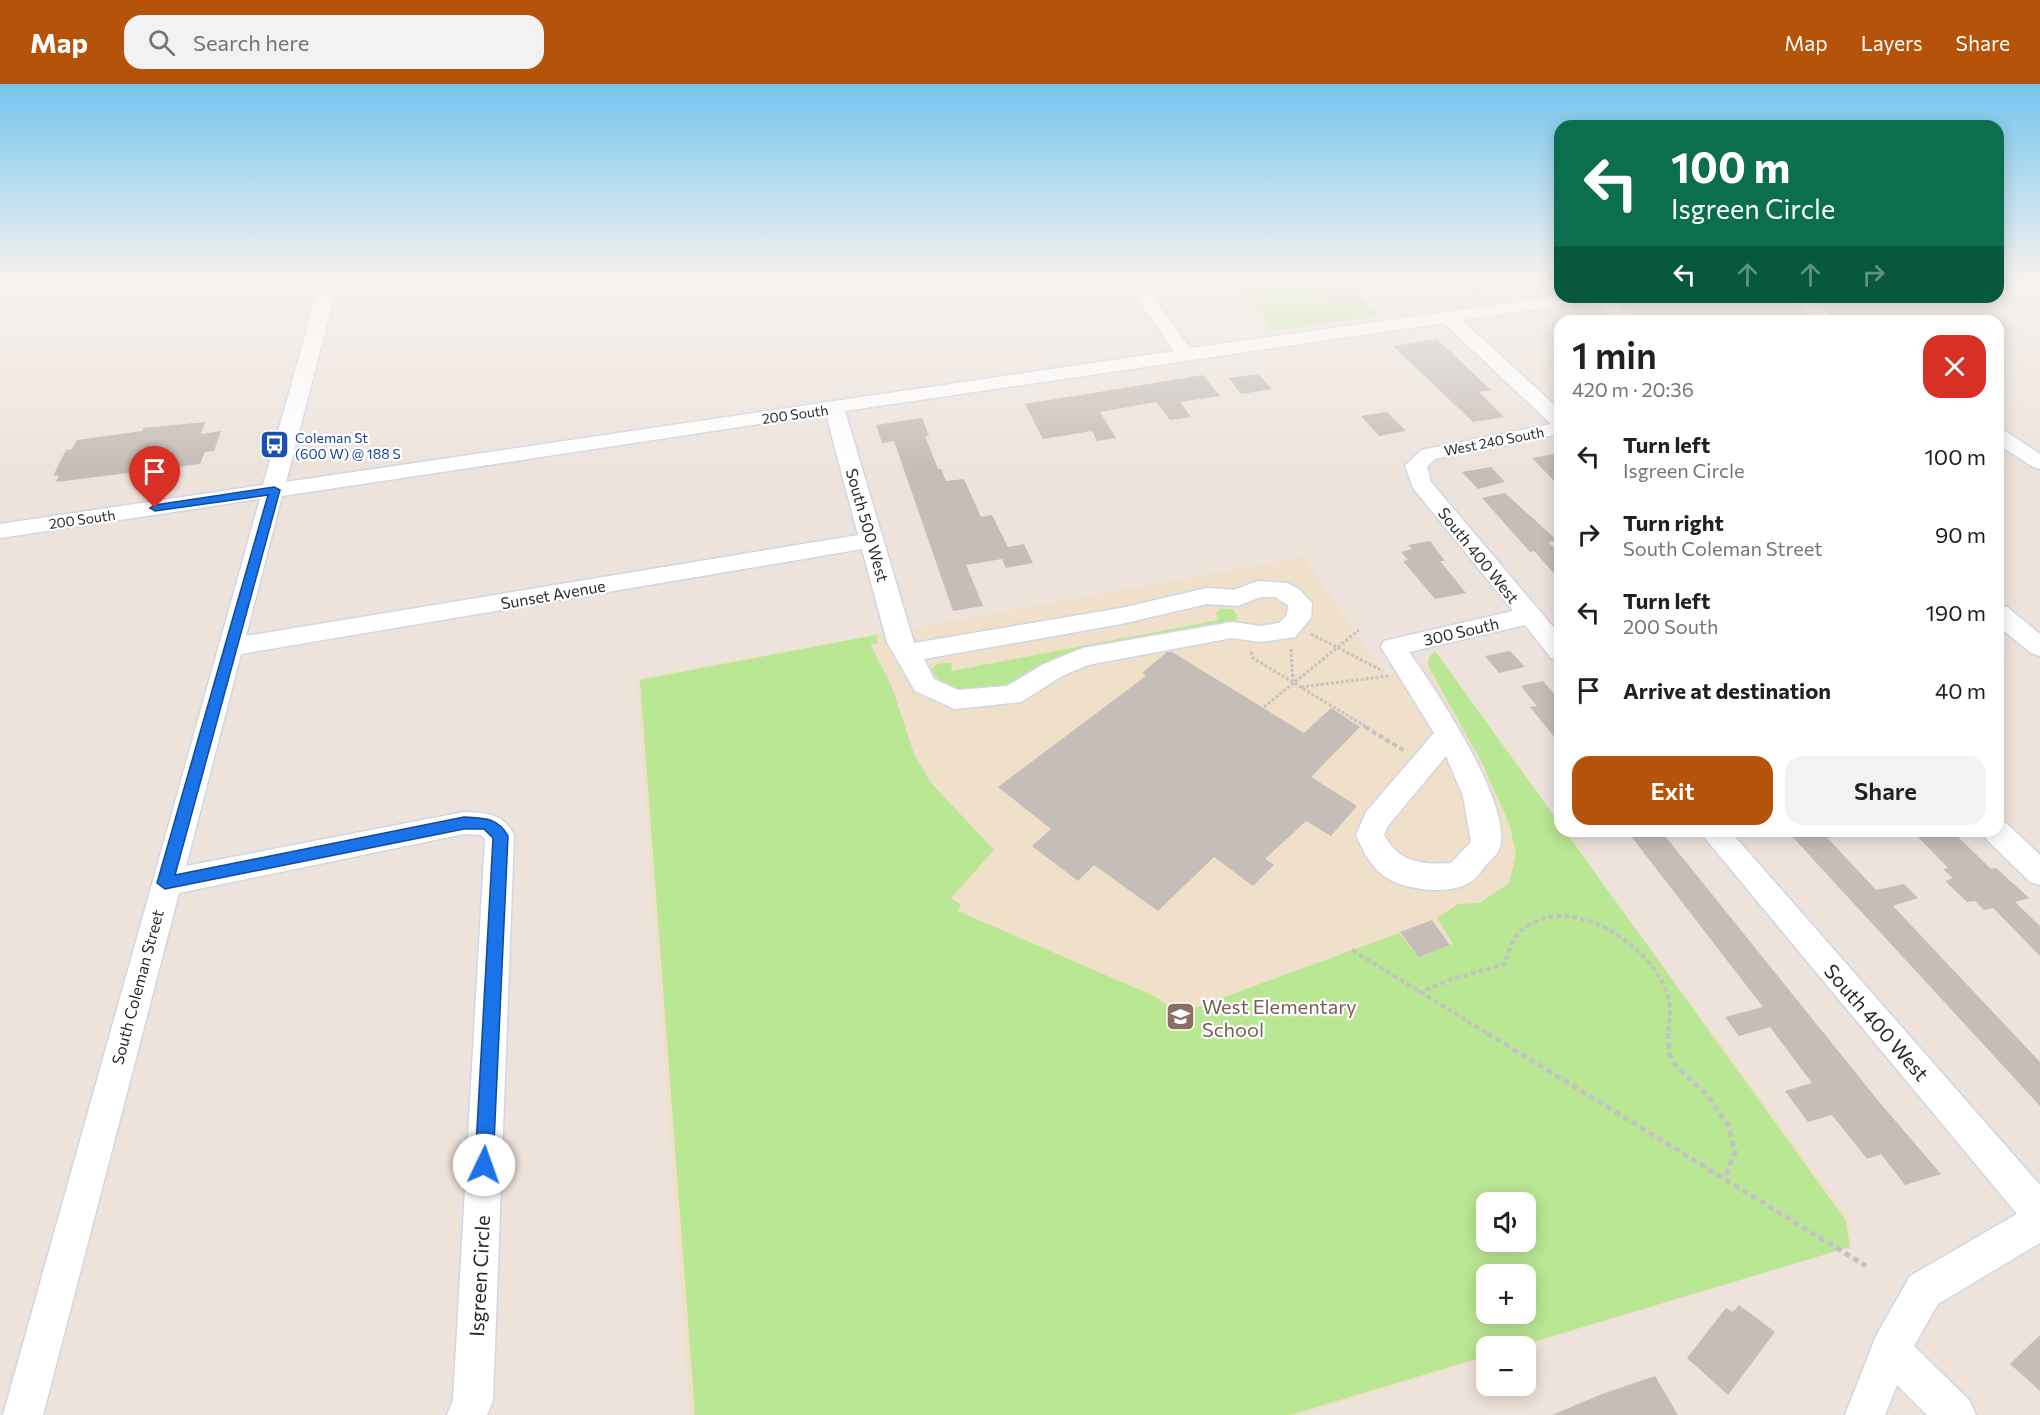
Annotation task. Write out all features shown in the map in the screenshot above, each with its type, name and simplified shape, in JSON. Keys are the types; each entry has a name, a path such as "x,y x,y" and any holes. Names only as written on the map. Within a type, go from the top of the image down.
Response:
{"street":[{"name":"South Coleman Street","path":"23,1415 313,344"},
{"path":"1178,344 1186,355"},
{"name":"200 South","path":"0,531 1261,344"},
{"path":"1477,344 1554,415"},
{"name":"South 500 West","path":"834,408 904,648 924,685 955,700 1012,695 1053,670 1083,657 1232,630 1261,634 1286,631 1299,618 1300,603 1292,595 1279,589 1258,589 1238,598 1207,596 1121,616 904,648"},
{"name":"West 240 South","path":"1428,454 1554,429"},
{"path":"2004,439 2040,463"},
{"name":"South 400 West","path":"1428,454 1416,465 1421,483 1554,645"},
{"name":"Sunset Avenue","path":"232,648 873,540"},
{"name":"300 South","path":"1448,735 1393,647 1529,616"},
{"path":"2004,619 2040,647"},
{"path":"1448,735 1479,803 1486,828 1485,846 1459,875 1419,878 1402,872 1390,864 1377,851 1370,835 1376,820 1448,735"},
{"name":"Isgreen Circle","path":"165,883 464,823 488,824 500,836 473,1400 467,1415"},
{"name":"South 400 West","path":"1718,837 2040,1213"},
{"path":"2002,837 2040,873"},
{"path":"1865,1415 1890,1350 1924,1290 2040,1222"},
{"path":"1890,1350 1956,1415"}],"path":[{"path":"1264,707 1359,630"},
{"path":"1301,687 1392,675 1311,634"},
{"path":"1291,649 1293,682"},
{"path":"1251,652 1254,658 1406,751"},
{"path":"1418,993 1449,980 1505,964 1517,935 1543,918 1581,918 1615,932 1647,959 1667,992 1670,1010 1668,1037 1672,1061 1683,1076 1719,1107 1732,1136 1735,1154 1725,1177"},
{"path":"1352,950 1418,993 1725,1177 1866,1266"}],"shaded area":[{"name":"West Elementary School","path":"1304,557 1384,675 1441,664 1554,823 1554,837 1568,837 1851,1221 1850,1247 1536,1343 1536,1336 1476,1336 1476,1361 1299,1415 690,1415 637,678"}],"green space":[{"path":"1221,609 1232,609 1237,615 1237,623 1050,661 1016,685 962,691 943,685 931,670 936,664 951,663 952,671 1218,620 1216,612"},
{"name":"West Elementary School","path":"876,635 878,643 870,644 892,687 914,754 931,783 994,850 951,898 961,905 958,911 1156,997 1178,1014 1399,933 1419,957 1453,944 1437,918 1458,904 1480,903 1509,883 1516,853 1509,823 1481,761 1428,664 1428,659 1435,651 1554,816 1554,837 1569,837 1846,1221 1850,1247 1536,1341 1536,1336 1476,1336 1476,1359 1290,1415 695,1415 640,680"}],"building":[{"path":"1442,344 1491,390 1479,392 1504,417 1473,422 1393,346"},
{"path":"1258,374 1272,389 1241,394 1229,378"},
{"path":"1203,375 1220,396 1180,402 1191,417 1170,420 1156,402 1100,412 1116,438 1097,441 1092,431 1043,439 1025,404"},
{"path":"1387,412 1406,431 1379,436 1361,416"},
{"path":"922,418 929,436 925,436 938,469 941,469 946,481 964,479 981,517 992,515 1008,547 1024,544 1033,563 1006,568 1002,559 966,565 983,606 953,611 894,441 882,443 876,425"},
{"path":"205,422 201,434 221,431 214,451 205,452 200,464 56,482 59,475 53,476 66,450 72,449 77,440 142,431 143,428"},
{"path":"1554,454 1554,481 1532,458"},
{"path":"1491,467 1505,482 1478,489 1462,472"},
{"path":"1505,493 1554,537 1554,541 1548,542 1554,548 1554,573 1534,551 1530,552 1482,498"},
{"path":"1430,541 1445,561 1440,561 1466,593 1435,599 1403,561 1408,560 1401,552 1412,549 1408,545"},
{"path":"1510,651 1525,667 1499,673 1485,656"},
{"path":"1167,652 1172,652 1304,733 1331,708 1360,727 1311,777 1357,806 1331,836 1306,821 1265,859 1274,865 1253,886 1214,857 1158,911 1094,865 1078,881 1032,846 1051,829 998,787 1146,676 1142,673"},
{"path":"1543,681 1554,694 1554,737 1530,707 1537,706 1521,686"},
{"path":"1632,837 1666,837 1880,1103 1941,1174 1905,1185 1881,1154 1867,1159 1832,1115 1808,1122 1785,1091 1812,1083 1770,1027 1739,1036 1725,1017 1763,1007"},
{"path":"1793,837 1827,837 1876,890 1904,884 1918,898 1893,906 2040,1062 2040,1106"},
{"path":"1918,837 1958,837 1991,869 1996,868 2029,898 2015,902 2040,926 2040,956 1993,908 1984,910 1975,901 1967,902 1945,881 1953,878 1943,869 1948,868"},
{"path":"1432,920 1450,945 1419,957 1400,932"},
{"path":"1739,1305 1775,1332 1728,1395 1687,1358 1726,1308 1733,1312"},
{"path":"2040,1335 2040,1391 2010,1364"},
{"path":"1655,1376 1678,1415 1552,1415 1602,1394"}],"place":[{"name":"Coleman St (600 W) @ 188 S","path":"274,445"},
{"name":"West Elementary School","path":"1181,1017"}],"route":[{"path":"155,508 274,490 165,883 464,823 488,824 500,836 484,1165"}]}
